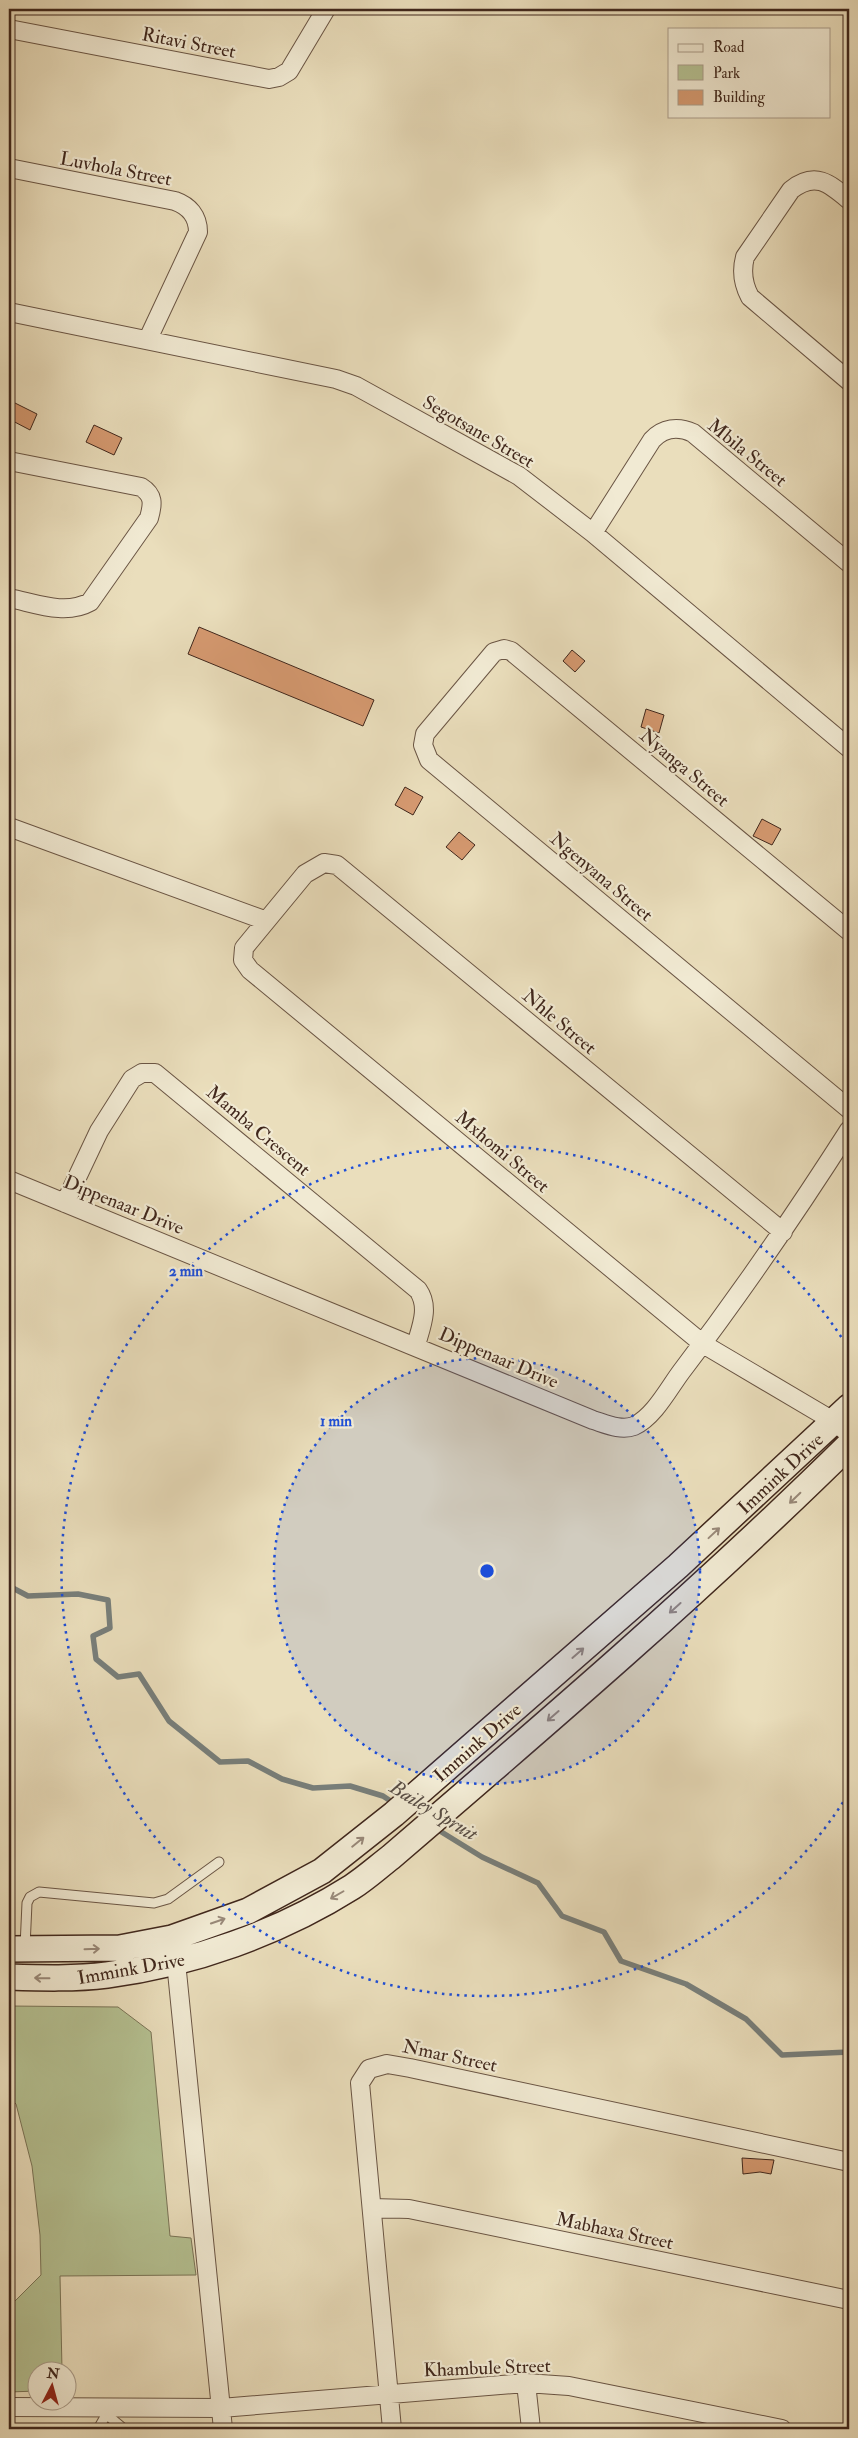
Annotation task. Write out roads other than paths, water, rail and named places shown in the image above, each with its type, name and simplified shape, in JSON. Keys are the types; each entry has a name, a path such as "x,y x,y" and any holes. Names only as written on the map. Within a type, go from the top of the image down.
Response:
{"main road":[{"name":"Immink Drive","path":"17,1949 120,1948 172,1938 248,1911 322,1871 394,1814 844,1421"},
{"name":"Immink Drive","path":"9,1977 66,1978 106,1975 177,1963 260,1934 309,1911 352,1886 427,1826 757,1535 849,1445"}],"street":[{"name":"Ritavi Street","path":"9,29 269,79 279,77 289,71 326,9"},
{"name":"Luvhola Street","path":"9,168 174,201 190,209 198,224 198,232 148,339"},
{"path":"849,200 823,181 808,181 791,190 745,257 742,268 745,287 750,297 849,381"},
{"name":"Segotsane Street","path":"9,312 336,379 356,386 519,476 593,533 849,748"},
{"name":"Mbila Street","path":"593,533 652,440 666,430 681,429 693,433 849,563"},
{"path":"9,461 141,487 151,497 152,509 149,518 90,602 78,608 67,610 9,598"},
{"name":"Nyanga Street","path":"491,656 499,650 512,651 849,931"},
{"name":"Ngenyana Street","path":"491,656 425,734 423,745 429,760 849,1109"},
{"path":"9,827 264,920"},
{"name":"Nhle Street","path":"305,874 324,863 332,863 344,869 783,1232"},
{"name":"Mxhomi Street","path":"305,874 264,920 244,948 243,960 250,970 702,1344 844,1421"},
{"name":"Mamba Crescent","path":"65,1203 99,1131 132,1080 142,1073 155,1073 418,1290 422,1296 425,1308 416,1345"},
{"name":"Dippenaar Drive","path":"9,1180 416,1345 593,1420 625,1428 635,1425 649,1413 702,1344 783,1232 849,1130"},
{"path":"172,1938 177,1963 223,2429"},
{"name":"Nmar Street","path":"392,2429 360,2083 369,2069 387,2064 849,2162"},
{"name":"Mabhaxa Street","path":"372,2208 410,2209 849,2300"},
{"path":"526,2383 531,2429"},
{"name":"Khambule Street","path":"9,2407 102,2411 220,2408 526,2383 570,2386 782,2429"}],"lane":[{"path":"17,1949 27,1903 30,1897 39,1892 154,1903 168,1899 219,1862"},
{"path":"98,2429 102,2411 124,2429"}],"waterway":[{"name":"Bailey Spruit","path":"9,1586 28,1596 78,1594 108,1600 110,1628 93,1636 96,1659 118,1677 139,1674 169,1721 220,1762 248,1761 282,1779 313,1788 350,1786 383,1796 395,1804"},
{"name":"Bailey Spruit","path":"435,1828 482,1857 538,1883 562,1916 604,1932 621,1961 686,1984 746,2019 782,2055 849,2052"}]}
